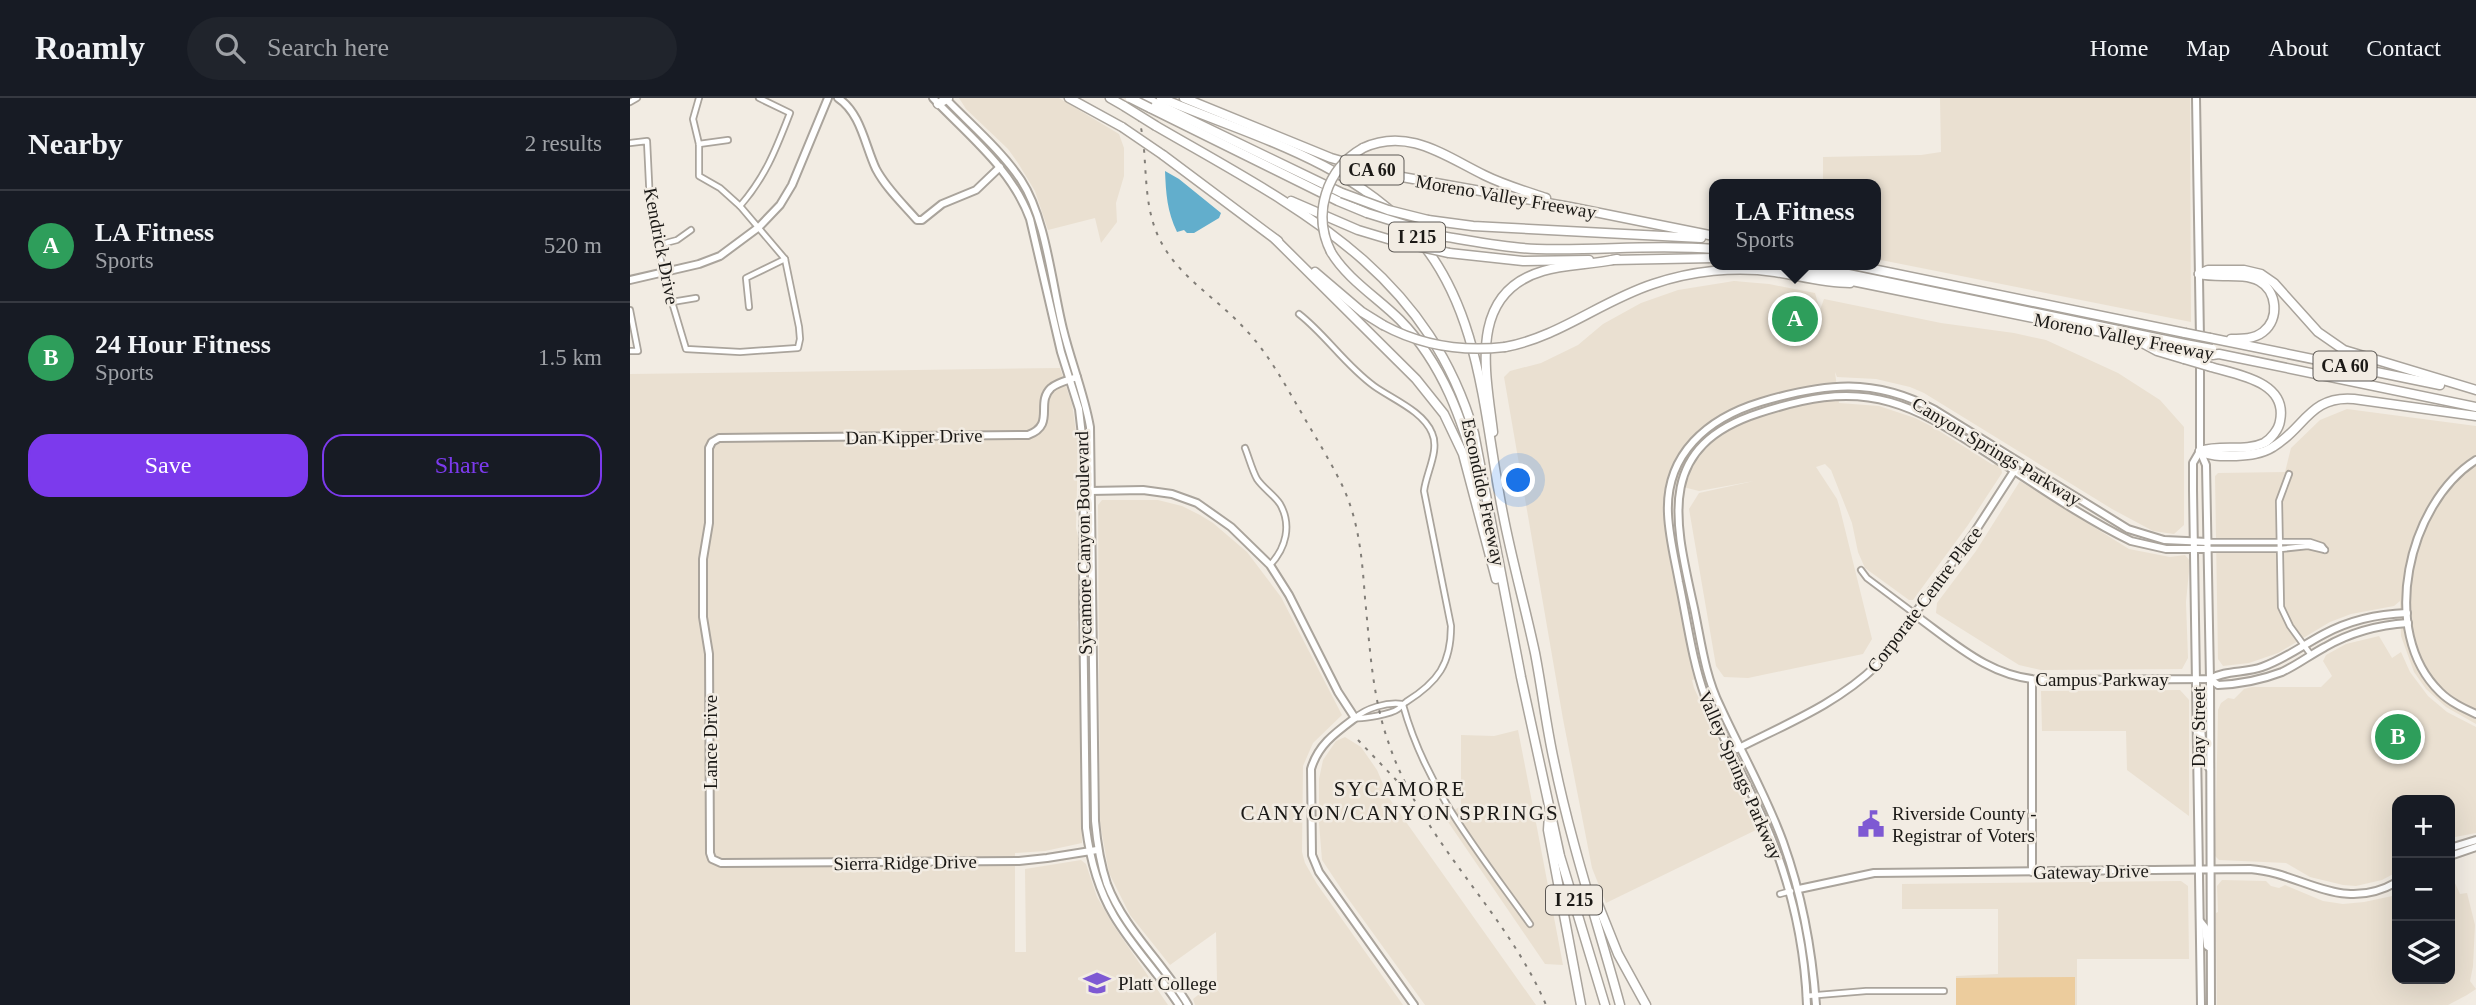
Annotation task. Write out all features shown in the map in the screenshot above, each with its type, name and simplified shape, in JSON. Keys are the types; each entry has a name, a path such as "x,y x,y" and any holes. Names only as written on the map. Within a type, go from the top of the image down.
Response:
{"highway":[{"path":"1069,98 1122,127 1163,155 1275,239 1352,304 1383,326 1416,340 1441,346 1469,349 1505,347 1548,335 1642,288 1694,273 1757,270 1836,283 1861,284"},
{"path":"1076,98 1099,114"},
{"name":"Escondido Freeway","path":"1110,98 1273,192 1348,245 1404,299 1433,338 1455,380 1469,416 1479,454 1521,677 1560,856 1605,1005"},
{"path":"1130,98 1148,102 1342,193 1388,210 1428,220 1473,226 1709,238"},
{"name":"Escondido Freeway","path":"1161,98 1328,167 1397,216 1417,236 1434,259 1463,319 1478,376 1503,514 1535,654 1554,761 1572,838 1620,1005"},
{"name":"Moreno Valley Freeway","path":"1184,98 1286,140 1391,174 1570,206 1709,237"},
{"path":"1148,102 1338,201 1441,236 1535,249 1668,246 1709,249"},
{"path":"1493,536 1466,435 1446,384 1425,350 1404,324 1345,270 1331,252 1323,226 1325,195 1339,167 1363,148 1391,140 1418,142 1500,182 1570,206"},
{"path":"1273,192 1323,216 1398,242 1448,253 1523,261 1709,258"},
{"path":"1275,239 1416,379 1444,414 1463,454 1521,677"},
{"path":"1503,514 1485,355 1485,340 1492,314 1510,289 1531,275 1546,270 1617,259"},
{"name":"Moreno Valley Freeway","path":"1796,270 2184,351 2215,353 2476,407"},
{"path":"1827,270 2184,351 2211,367 2267,386 2278,400 2280,421 2276,431 2264,443 2211,447 2200,451"},
{"name":"Moreno Valley Freeway","path":"1877,270 2476,391"},
{"path":"2199,274 2208,270 2244,270 2261,274 2274,282 2318,332 2344,350 2476,391"},
{"path":"2199,274 2252,278 2269,289 2274,303 2271,323 2259,335 2245,339 2212,339"},
{"path":"2200,451 2212,457 2244,456 2267,450 2279,443 2314,409 2337,399 2476,416"},
{"path":"1550,809 1548,830 1581,1005"},
{"path":"1572,838 1607,929 1646,1005"}],"street":[{"path":"630,102 637,98"},
{"path":"699,98 693,120 699,144 699,176 720,188 740,206 785,259 746,278 749,307"},
{"path":"740,206 769,167 790,113 759,98"},
{"path":"630,280 699,264 720,256 759,227 780,205 792,185 828,98"},
{"path":"838,98 848,106 877,170 889,188 918,220 922,220 942,204 976,190 1000,167"},
{"name":"Day Street","path":"2196,98 2200,451 2206,465 2210,679 2210,947 2206,1005"},
{"name":"Sycamore Canyon Boulevard","path":"942,99 1000,167 1023,201 1030,219 1061,352 1074,378"},
{"name":"Sycamore Canyon Boulevard","path":"942,99 1006,161 1031,199 1070,357 1082,428 1088,491 1097,850 1108,886 1121,911 1188,1005"},
{"path":"699,144 728,140"},
{"name":"Kendrick Drive","path":"630,144 647,141 650,203 663,272 686,349 740,352 798,348 799,327 785,259"},
{"path":"658,245 677,240 691,230"},
{"path":"672,302 696,298"},
{"path":"630,310 638,351 630,351"},
{"path":"1299,314 1316,327 1371,384 1425,420 1434,435 1434,452 1424,491 1451,626 1447,657 1438,677 1422,693 1398,709 1362,719 1354,718 1324,743 1314,758 1311,769 1312,855 1319,872 1413,1005"},
{"name":"Dan Kipper Drive","path":"715,439 1028,435 1037,431 1043,422 1045,398 1049,390 1074,378"},
{"name":"Canyon Springs Parkway","path":"1704,430 1733,412 1798,392 1827,387 1860,387 1901,395 1923,404 2128,529 2156,539 2195,545"},
{"name":"Canyon Springs Parkway","path":"1711,436 1746,417 1818,397 1850,396 1891,402 1925,415 2131,541 2166,549 2208,545"},
{"name":"Valley Springs Parkway","path":"1704,430 1696,437 1677,467 1668,499 1669,525 1701,683 1763,816 1789,891 1800,942 1807,1005"},
{"name":"Valley Springs Parkway","path":"1711,436 1695,454 1683,476 1678,500 1678,525 1710,680 1774,819 1799,889 1812,961 1816,1005"},
{"name":"Lance Drive","path":"712,859 709,654 703,625 702,559 709,523 709,448 715,439"},
{"path":"1245,448 1257,479 1280,505 1288,526 1283,545 1270,565"},
{"name":"Day Street","path":"2200,451 2193,463 2201,986 2206,1005"},
{"path":"2476,460 2446,486 2418,533 2408,570 2407,613 2417,659 2438,691 2476,715"},
{"name":"Corporate Centre Place","path":"1732,752 1832,702 1877,665 1974,533 2019,463"},
{"path":"2289,474 2279,501 2281,607 2290,626 2312,655"},
{"path":"1088,491 1152,491 1189,499 1210,510 1231,527 1270,565 1289,595 1354,718"},
{"name":"Sycamore Canyon Boulevard","path":"1088,491 1083,601 1089,851 1110,908 1179,1005"},
{"path":"2208,545 2280,546 2308,546 2325,550 2322,546 2310,542 2280,546"},
{"name":"Campus Parkway","path":"1861,570 1867,578 1984,665 2009,676 2032,680 2210,679 2218,674 2262,667 2330,631 2355,621 2407,613"},
{"name":"Campus Parkway","path":"2210,679 2218,685 2251,681 2282,672 2337,640 2365,629 2408,623"},
{"path":"2032,680 2032,872"},
{"path":"1403,704 1415,744 1431,779 1449,805 1450,813 1530,924"},
{"path":"2198,720 2203,738 2204,761 2210,769"},
{"path":"2455,846 2476,840"},
{"path":"2455,854 2476,847"},
{"name":"Sierra Ridge Drive","path":"712,859 721,863 1019,861 1097,850"},
{"name":"Gateway Drive","path":"1780,894 1874,873 2265,870 2318,889 2360,894 2392,884"},
{"path":"2200,920 2207,946 2210,947"},
{"path":"1148,962 1161,971 1166,971"},
{"path":"1807,996 1866,991 1944,991"}],"shaded area":[{"path":"959,98 1059,98 1119,134 1124,148 1124,176 1116,203 1117,222 1101,243 1095,218 1048,230 1035,191 1018,163 1008,149 966,109"},
{"path":"1940,98 2190,98 2191,322 1881,260 1881,179 1823,179 1823,157 1921,155 1941,152"},
{"path":"1734,281 1769,284 1815,293 1820,310 1824,299 1941,323 2046,340 2118,373 2160,400 2184,427 2184,525 2174,534 2153,531 2112,509 1924,393 1876,379 1837,377 1835,372 1839,403 1879,406 1915,418 1993,465 2001,467 2002,473 1968,525 1913,600 1909,600 1865,568 1858,552 1852,523 1831,470 1825,464 1816,467 1837,499 1872,639 1863,654 1748,678 1724,677 1716,666 1689,509 1699,493 1754,481 1699,491 1667,483 1664,523 1696,679 1692,680 1694,688 1758,829 1606,903 1592,868 1563,719 1504,377 1510,371 1541,363 1578,345 1603,324 1641,303 1678,290"},
{"path":"1060,368 1072,404 1078,445 1076,528 1079,540 1077,622 1082,843 1045,851 1015,853 1015,952 1026,952 1025,869 1081,860 1086,864 1097,897 1114,926 1168,1005 630,1005 630,374"},
{"path":"2347,409 2476,426 2476,724 2446,707 2426,689 2414,672 2401,636 2400,601 2394,606 2351,614 2330,622 2278,653 2249,663 2223,666 2218,659 2215,476 2218,473 2285,472 2291,448 2320,420"},
{"path":"2020,481 2129,549 2170,557 2185,555 2190,561 2186,602 2188,658 2182,669 2041,670 2019,665 1936,613 1937,603 1976,551"},
{"path":"1102,500 1158,500 1182,506 1200,515 1247,552 1281,597 1342,715 1313,743 1303,766 1302,852 1305,863 1403,1005 1195,1005 1193,999 1217,980 1216,932 1170,965 1130,915 1109,873 1100,823 1098,505"},
{"path":"2379,636 2392,658 2401,652 2410,672 2428,696 2447,712 2476,727 2476,833 2455,837 2455,795 2392,795 2392,875 2382,880 2356,886 2343,885 2310,877 2286,863 2219,860 2215,856 2218,710 2221,703 2228,698 2234,699 2244,689 2252,687 2321,687 2332,676 2323,661 2326,655 2346,644"},
{"path":"2180,690 2189,700 2189,816 2127,770 2126,731 2042,731 2041,691"},
{"path":"1518,730 1563,965 1545,964 1444,816 1461,806 1461,735 1494,736"},
{"path":"1345,737 1361,747 1377,770 1389,798 1536,1005 1425,1005 1344,893 1322,860 1319,779 1323,760 1336,741"},
{"path":"2222,880 2266,881 2271,886 2279,888 2285,885 2323,901 2343,904 2392,896 2392,984 2455,984 2455,883 2460,894 2467,893 2475,925 2470,981 2476,989 2448,1005 2217,1005 2217,886"},
{"path":"2181,881 2188,886 2189,959 2077,959 2077,1005 1956,1005 1956,976 1998,974 1998,909 1902,909 1902,884"},
{"path":"2075,977 2075,1005 1956,1005 1956,978"}],"water":[{"path":"1165,171 1221,213 1219,218 1194,233 1184,230 1177,232 1168,202"}],"railway":[{"path":"1133,98 1143,139 1149,205 1161,242 1178,267 1234,318 1261,348 1321,446 1346,495 1361,553 1375,690 1383,726 1404,779 1443,845 1509,938 1546,1005"},
{"path":"1358,740 1400,784"}],"place":[{"name":"LA Fitness","path":"1795,319"},
{"name":"24 Hour Fitness","path":"2398,737"},
{"name":"Riverside County - Registrar of Voters","path":"1871,824"},
{"name":"Platt College","path":"1097,983"}],"district":[{"name":"SYCAMORE CANYON/CANYON SPRINGS","path":"1400,801"}]}
